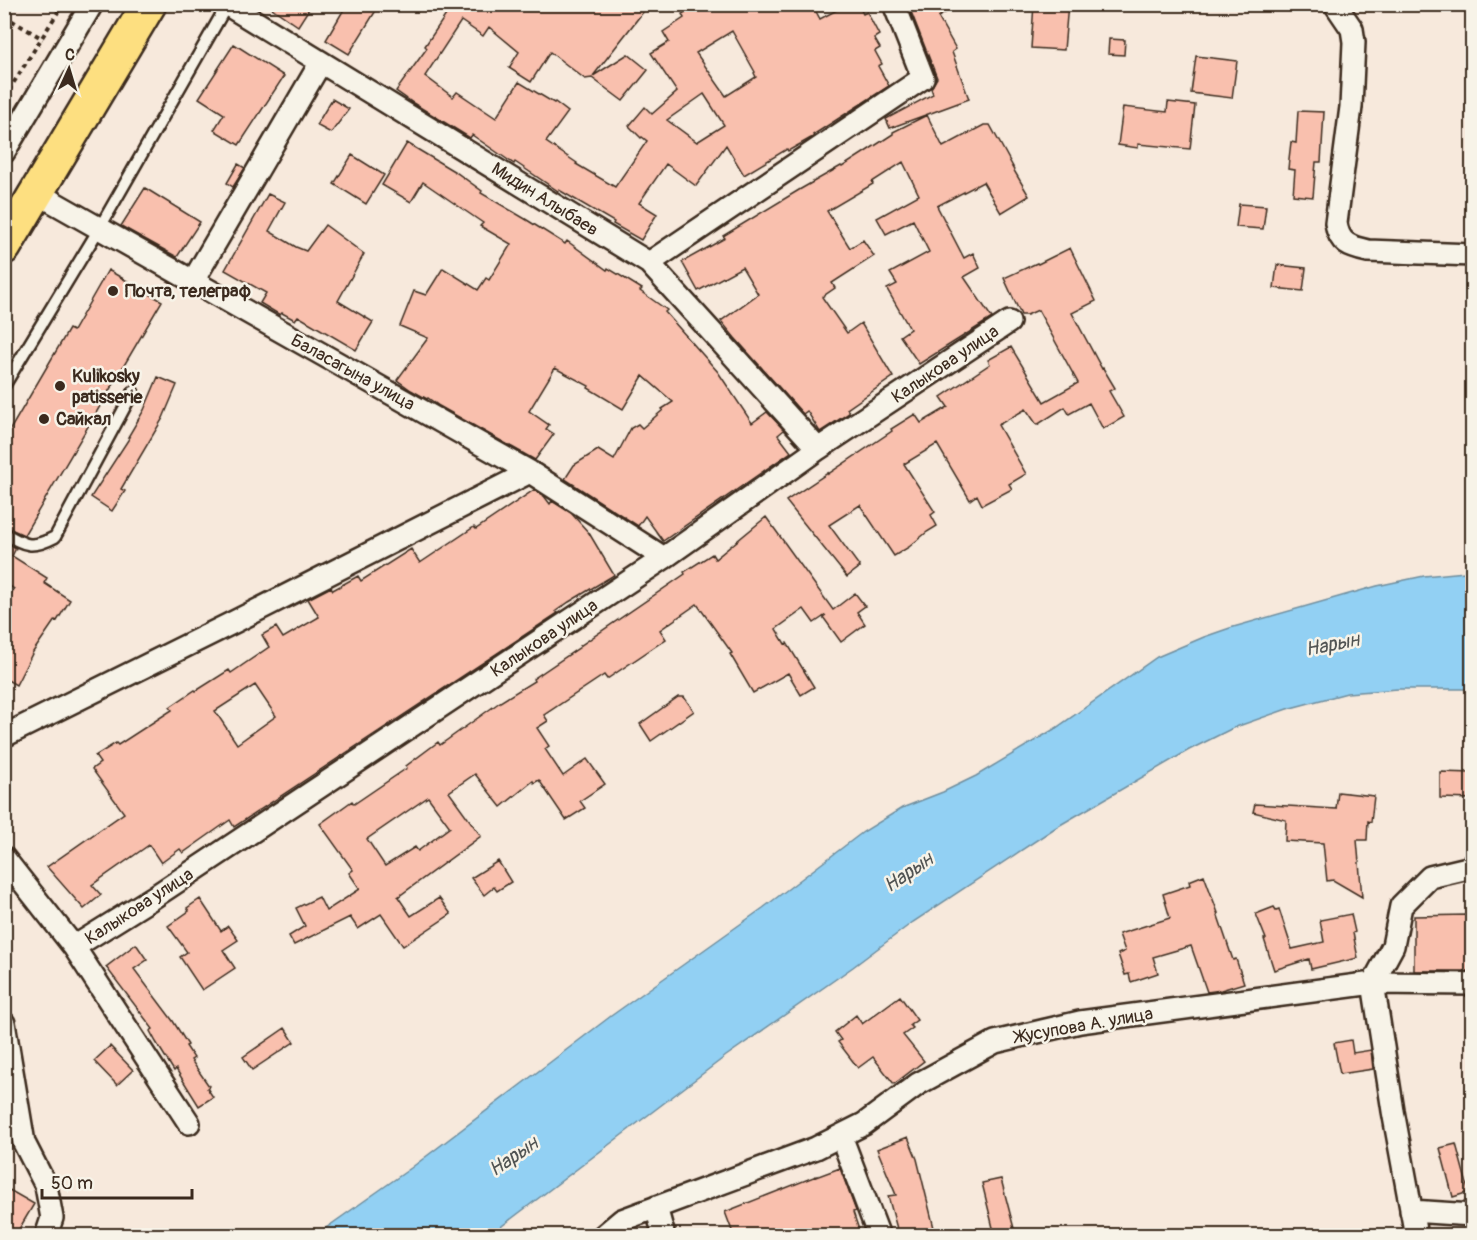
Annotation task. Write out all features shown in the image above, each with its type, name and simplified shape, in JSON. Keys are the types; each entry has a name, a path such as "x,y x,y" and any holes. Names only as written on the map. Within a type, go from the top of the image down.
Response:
{"highway":[{"path":"4,247 149,4"}],"street":[{"path":"4,152 92,4"},
{"path":"649,263 924,78 894,4"},
{"path":"1335,4 1352,29 1354,42 1352,107 1337,216 1337,229 1341,239 1352,247 1368,251 1473,255"},
{"name":"Мидин Алыбаев","path":"226,5 649,263 818,449"},
{"path":"193,281 321,62"},
{"name":"Баласагына улица","path":"37,193 530,472 664,558"},
{"name":"Калыкова улица","path":"74,947 154,897 664,558 818,449 1009,322"},
{"path":"4,736 530,472"},
{"path":"4,858 74,947 189,1123"},
{"path":"1416,1236 1393,1112 1373,983 1393,946 1401,906 1430,878 1473,867"},
{"name":"Жусупова А. улица","path":"603,1236 622,1220 816,1148 841,1136 864,1124 918,1084 995,1042 1080,1022 1373,983 1473,984"},
{"path":"4,1023 14,1141 46,1186 52,1218 46,1236"},
{"path":"841,1136 879,1236"},
{"path":"656,1207 664,1236"},
{"path":"1411,1211 1473,1215"}],"lane":[{"path":"4,386 99,229 226,5"},
{"path":"4,533 22,544 40,544 55,537 133,392"}],"path":[{"path":"4,98 63,4"},
{"path":"4,16 63,54"}],"water":[{"name":"Нарын","path":"1472,572 1472,689 1398,689 1347,693 1287,709 1233,728 1189,750 1055,828 913,922 726,1056 490,1235 316,1235 411,1168 611,1016 763,908 863,832 902,808 976,776 1056,728 1157,657 1230,628 1377,586 1424,576"}],"building":[{"path":"266,4 312,4 298,26"},
{"path":"347,4 380,4 349,54 326,40"},
{"path":"438,4 633,4 643,12 593,76 628,54 648,70 623,101 592,78 585,79 550,52 531,82 509,68 519,52 489,27 483,36 461,21 425,76 453,97 457,92 496,118 519,82 555,102 568,112 546,142 576,164 615,187 647,141 629,126 645,107 652,114 677,92 651,53 669,42 663,32 684,18 682,14 698,4 812,4 820,19 848,4 858,4 863,14 867,12 879,35 874,38 880,48 875,51 882,64 878,66 889,86 811,138 788,151 787,149 744,175 726,145 696,186 666,164 639,203 657,214 641,240 558,191 515,162 514,164 472,135 470,138 396,91 427,48 425,46 448,12","holes":["732,31 756,77 726,96 696,53","704,94 724,125 697,142 667,120"]},
{"path":"908,4 960,4 938,17 956,49 952,52 969,99 890,128 886,119 933,94 931,88 937,78"},
{"path":"1034,4 1068,4 1064,50 1031,48"},
{"path":"1109,39 1125,40 1124,55 1108,54"},
{"path":"234,44 284,76 239,145 214,130 224,114 199,98"},
{"path":"1196,56 1237,61 1232,98 1191,93"},
{"path":"332,99 349,109 331,133 317,124"},
{"path":"1168,102 1195,105 1190,149 1138,144 1138,148 1118,145 1123,107 1167,112"},
{"path":"1298,111 1324,112 1321,162 1316,162 1313,197 1293,195 1295,170 1288,169 1291,142 1296,143"},
{"path":"927,115 943,147 984,125 990,125 1029,196 1001,213 983,182 937,206 964,258 973,253 980,268 964,277 992,318 919,364 900,336 910,329 887,289 897,284 890,273 929,252 913,220 886,234 877,218 919,195 903,162 872,182 873,184 827,211 850,248 863,240 874,256 832,283 835,288 822,297 847,333 861,323 893,377 847,409 850,413 820,432 807,411 803,414 721,321 758,294 742,267 698,291 682,262 725,238 723,236 799,190 842,167 893,132"},
{"path":"407,143 457,173 482,191 481,193 565,244 567,241 607,270 608,268 642,289 640,291 667,310 665,312 718,372 752,423 767,412 784,430 778,435 791,452 663,541 645,516 638,526 565,479 574,465 598,450 614,460 631,428 638,424 642,428 673,402 643,376 623,409 588,388 589,386 555,368 529,411 549,425 546,429 554,434 535,460 397,380 428,338 400,326 414,291 426,295 443,268 478,290 486,278 489,280 511,244 480,226 483,223 423,182 411,202 382,185"},
{"path":"352,155 384,175 366,204 334,184"},
{"path":"238,164 245,168 233,187 227,183"},
{"path":"145,188 200,222 177,257 121,226"},
{"path":"268,194 285,202 269,231 306,251 325,225 364,254 338,301 373,322 356,350 298,316 295,320 282,313 280,315 260,303 266,293 225,270"},
{"path":"1239,204 1266,206 1263,229 1236,227"},
{"path":"1070,248 1096,301 1072,313 1102,369 1115,388 1109,391 1124,417 1103,429 1089,403 1069,414 1065,407 1037,425 1026,409 998,425 1026,474 1009,484 1012,489 982,505 977,495 970,500 937,444 904,464 935,512 931,515 937,526 894,556 860,505 829,525 860,567 847,577 786,501 915,414 921,423 948,407 941,397 990,364 988,360 1011,347 1044,402 1078,383 1038,310 1021,315 1004,278"},
{"path":"1277,265 1306,268 1303,291 1274,288"},
{"path":"108,270 162,301 24,535 4,526 4,440 69,329 73,331"},
{"path":"158,377 177,385 163,418 121,489 125,491 112,511 91,497 130,437 128,437 144,410"},
{"path":"534,490 544,496 550,504 552,501 571,513 589,533 614,575 569,602 556,611 558,613 234,827 230,820 183,853 180,849 161,863 149,845 92,885 101,895 84,909 47,867 124,813 92,769 100,763 95,756 116,743 118,745 172,710 170,707 195,690 229,670 231,673 269,647 262,635 276,627 283,638 319,617 308,599 331,587 333,590 358,576 361,581 411,549 420,563 474,527 476,529","holes":["255,685 276,716 237,744 215,711"]},
{"path":"766,517 833,610 855,593 865,606 857,612 865,624 841,642 823,617 814,623 804,609 776,629 814,687 801,695 788,673 753,693 730,654 732,653 697,604 660,630 666,639 607,679 604,675 544,715 548,721 537,728 549,746 545,749 563,776 587,759 605,784 580,801 585,808 566,820 539,780 534,783 533,781 501,807 475,774 449,792 481,836 398,897 411,916 439,898 451,914 403,946 381,914 358,929 350,917 294,945 289,936 305,926 296,908 319,897 326,911 360,889 349,873 353,870 320,824 352,801 354,804 407,768 406,766 438,742 440,745 534,681 533,679 685,574 684,572 712,554 715,559","holes":["428,797 450,827 418,851 415,847 385,866 367,839"]},
{"path":"4,542 16,548 12,556 47,578 44,583 70,600 33,652 16,685 4,678 4,605 14,589 4,582"},
{"path":"678,697 684,697 694,711 651,741 640,724"},
{"path":"1440,772 1473,773 1473,799 1440,798"},
{"path":"1338,792 1374,796 1371,822 1368,821 1367,840 1357,840 1362,897 1333,880 1327,881 1323,843 1285,841 1286,820 1253,812 1255,804 1336,809"},
{"path":"498,861 511,882 497,891 494,887 484,895 471,878"},
{"path":"1204,875 1233,960 1236,959 1244,983 1207,992 1191,946 1153,957 1158,973 1131,982 1129,974 1125,975 1118,954 1125,951 1119,934 1170,918 1163,894 1190,885 1189,881"},
{"path":"200,899 221,931 228,926 238,940 223,950 235,968 202,990 180,957 187,952 168,926 189,911 187,908"},
{"path":"1274,907 1276,910 1279,909 1292,949 1324,942 1320,920 1351,914 1358,958 1311,969 1309,959 1274,970 1264,939 1266,939 1256,914"},
{"path":"1468,915 1469,971 1414,971 1414,916"},
{"path":"136,944 147,960 134,969 173,1021 194,1058 191,1060 209,1086 207,1088 213,1097 199,1106 156,1042 150,1031 153,1029 106,967"},
{"path":"900,996 917,1020 910,1025 913,1028 903,1035 924,1061 894,1084 873,1057 858,1068 838,1042 841,1040 835,1032 856,1015 862,1024"},
{"path":"285,1028 294,1042 252,1070 243,1057"},
{"path":"1351,1040 1353,1053 1371,1050 1373,1069 1340,1074 1334,1043"},
{"path":"110,1046 133,1070 117,1085 94,1061"},
{"path":"908,1137 917,1159 936,1236 899,1236 888,1196 896,1195 877,1149"},
{"path":"1456,1144 1469,1192 1453,1197 1440,1148"},
{"path":"840,1168 856,1211 853,1212 861,1236 734,1236 725,1212"},
{"path":"1001,1179 1016,1236 995,1236 982,1183"},
{"path":"4,1187 34,1204 15,1236 4,1236"}],"place":[{"name":"Почта, телеграф","path":"113,291"},
{"name":"Kulikosky patisserie","path":"60,386"},
{"name":"Сайкал","path":"44,419"}]}
